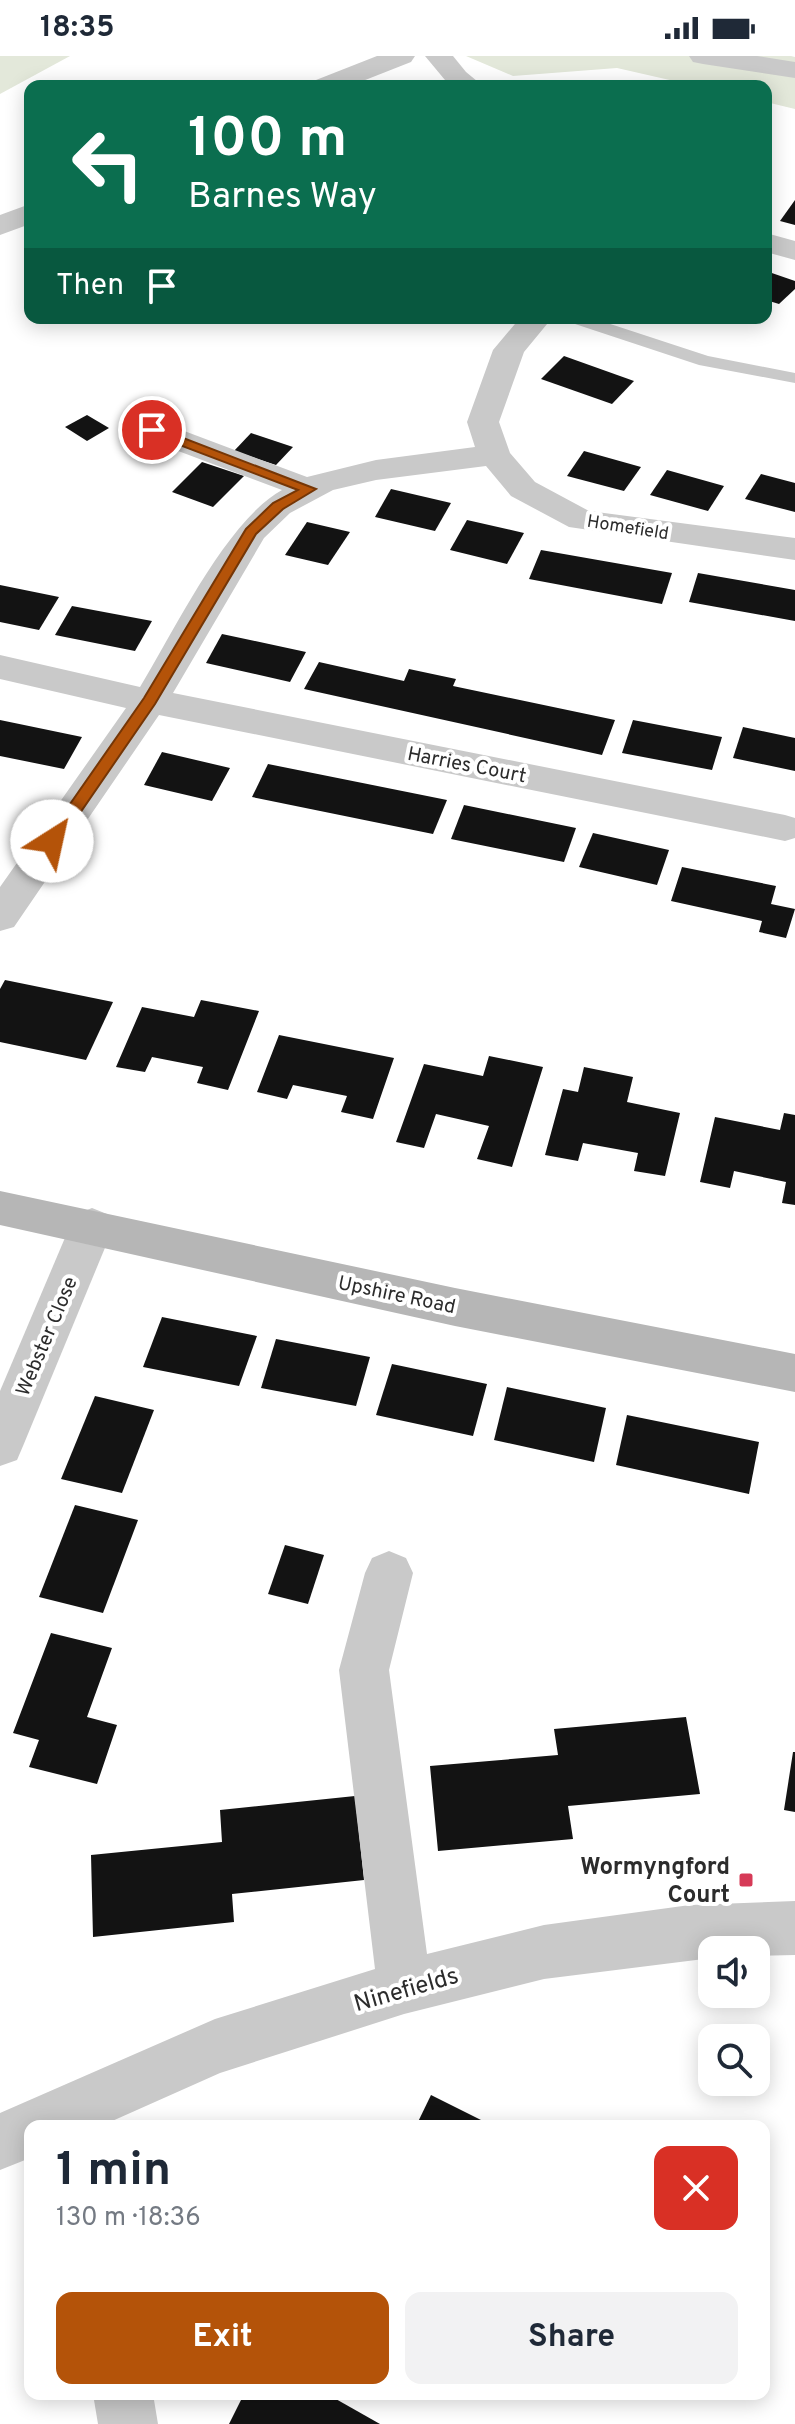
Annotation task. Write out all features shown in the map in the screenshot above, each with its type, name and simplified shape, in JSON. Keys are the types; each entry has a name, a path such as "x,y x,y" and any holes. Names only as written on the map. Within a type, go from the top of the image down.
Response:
{"street":[{"path":"341,80 401,56"},
{"path":"439,56 459,80"},
{"path":"703,56 795,70"},
{"path":"0,226 24,216"},
{"path":"772,244 795,251"},
{"name":"Homefield","path":"532,324 509,350 483,422 494,455 523,489 581,520 795,549"},
{"path":"152,430 309,489"},
{"path":"0,917 150,701 251,532 278,506 322,482 376,470 494,455"},
{"name":"Harries Court","path":"0,667 150,701 785,828"},
{"name":"Upshire Road","path":"0,1208 455,1307 795,1373"},
{"name":"Webster Close","path":"0,1446 92,1226"},
{"path":"389,1573 364,1670 404,1987"},
{"name":"Ninefields","path":"50,2120 215,2047 404,1987 544,1952 690,1932 795,1928"},
{"path":"124,2400 128,2424"}],"lane":[{"path":"593,324 705,361 795,378"}],"shaded area":[{"path":"0,56 70,56 24,80 0,94"},
{"path":"466,56 791,56 795,57 795,109 772,103 772,80 670,80 617,68 513,76"}],"building":[{"path":"795,200 795,225 780,221"},
{"path":"772,273 795,281 795,289 779,304 772,302"},
{"path":"564,356 634,381 612,404 541,379"},
{"path":"87,415 109,428 87,441 65,427"},
{"path":"251,433 293,447 276,465 234,451"},
{"path":"584,451 641,467 624,491 567,476"},
{"path":"202,462 244,476 213,507 172,492"},
{"path":"667,470 724,486 708,511 650,495"},
{"path":"761,474 795,483 795,512 745,499"},
{"path":"391,489 451,503 435,531 375,517"},
{"path":"467,520 524,533 507,564 450,550"},
{"path":"307,522 350,532 328,565 285,555"},
{"path":"541,550 672,573 662,604 529,579"},
{"path":"698,573 795,590 795,621 689,602"},
{"path":"0,585 59,597 39,630 0,622"},
{"path":"72,606 152,621 135,651 55,635"},
{"path":"222,634 306,652 290,682 206,663"},
{"path":"319,662 404,681 409,669 456,679 453,686 615,720 602,755 304,689"},
{"path":"0,720 82,737 64,769 0,756"},
{"path":"633,720 722,737 712,770 622,753"},
{"path":"743,727 795,738 795,771 733,758"},
{"path":"162,752 230,768 212,801 144,785"},
{"path":"268,764 447,800 433,834 252,797"},
{"path":"464,805 576,828 564,862 451,839"},
{"path":"593,833 669,850 657,885 579,867"},
{"path":"682,867 776,886 771,904 795,909 786,938 759,932 762,921 671,901"},
{"path":"5,980 113,1002 86,1060 0,1042 0,989"},
{"path":"201,1000 259,1011 228,1090 197,1083 203,1067 152,1057 145,1072 116,1067 142,1007 194,1017"},
{"path":"279,1035 394,1058 373,1119 341,1112 347,1096 293,1085 287,1099 257,1092"},
{"path":"489,1056 543,1067 512,1167 477,1159 489,1126 436,1114 424,1148 396,1142 424,1064 483,1076"},
{"path":"584,1067 633,1077 627,1102 680,1113 665,1176 634,1171 638,1153 583,1143 578,1161 545,1155 563,1089 578,1092"},
{"path":"784,1113 795,1115 795,1205 782,1203 786,1182 734,1171 730,1188 700,1182 715,1117 780,1130"},
{"path":"162,1317 257,1336 239,1386 143,1367"},
{"path":"276,1339 370,1357 356,1406 261,1388"},
{"path":"392,1364 487,1384 473,1436 376,1415"},
{"path":"507,1387 606,1408 594,1462 494,1440"},
{"path":"95,1396 154,1410 122,1493 61,1479"},
{"path":"627,1415 759,1442 749,1494 616,1465"},
{"path":"75,1505 138,1520 103,1613 39,1597"},
{"path":"285,1545 324,1555 308,1604 268,1594"},
{"path":"51,1633 112,1648 87,1717 117,1725 97,1784 29,1767 39,1740 13,1733"},
{"path":"686,1717 700,1794 568,1806 573,1839 438,1851 430,1766 558,1755 554,1729"},
{"path":"795,1752 795,1812 784,1810"},
{"path":"355,1796 364,1880 232,1894 234,1922 93,1937 91,1855 222,1842 220,1810"},
{"path":"431,2095 481,2120 419,2120"},
{"path":"241,2400 338,2400 380,2424 229,2424"}],"place":[{"name":"Wormyngford Court","path":"746,1880"}],"route":[{"path":"52,841 150,701 251,532 278,506 309,489 152,430"}]}
